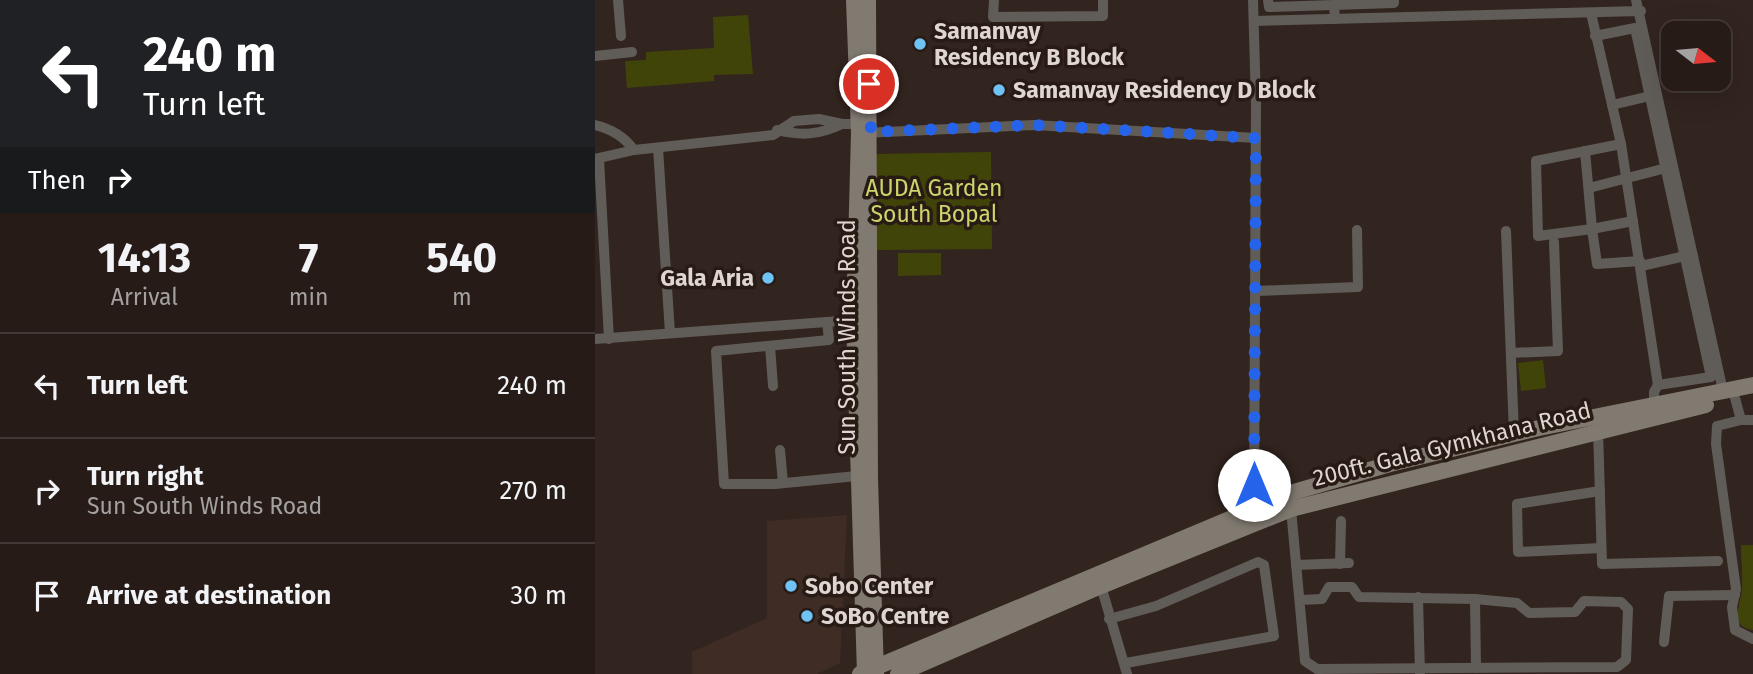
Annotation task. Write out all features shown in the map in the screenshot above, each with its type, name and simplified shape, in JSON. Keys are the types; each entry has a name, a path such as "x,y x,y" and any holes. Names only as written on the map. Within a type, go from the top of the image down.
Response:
{"street":[{"path":"618,0 621,36"},
{"path":"854,0 857,128 854,320 857,476 868,672 1254,516 1294,492 1390,464 1514,434 1654,404 1729,395 1753,385"},
{"name":"Sun South Winds Road","path":"868,0 857,128 870,478 868,672"},
{"path":"993,0 993,17 1103,16 1103,0"},
{"path":"1253,0 1256,138 1254,516"},
{"path":"1268,0 1269,7 1394,3 1394,0"},
{"path":"1636,0 1641,12 1729,395 1741,420"},
{"path":"1334,5 1335,19"},
{"path":"1254,22 1641,12"},
{"path":"1591,13 1627,178 1658,385 1654,392 1654,404"},
{"path":"1595,36 1635,28 1711,377 1658,385"},
{"path":"595,56 632,52"},
{"path":"1612,105 1650,96"},
{"path":"609,339 597,159 634,150 773,135 794,121 818,118 857,128 1034,125 1256,138"},
{"path":"595,125 608,128 626,139 634,150"},
{"path":"1621,144 1536,162 1538,236 1633,221"},
{"path":"658,148 670,333"},
{"path":"1585,151 1597,264 1640,263 1685,256"},
{"path":"1589,188 1666,168"},
{"path":"1256,291 1357,287 1357,230"},
{"path":"1506,231 1514,434"},
{"path":"1511,353 1558,351 1554,242"},
{"path":"595,340 854,320"},
{"path":"827,322 829,340 716,351 724,484 783,483 857,476"},
{"path":"770,346 773,386"},
{"name":"200ft. Gala Gymkhana Road","path":"898,674 1254,516 1291,509 1729,395 1753,396"},
{"path":"1753,420 1717,426 1716,444 1735,595 1732,607 1735,631 1753,639"},
{"path":"1598,429 1602,564 1718,561"},
{"path":"780,450 783,483"},
{"path":"1600,491 1517,504 1518,552 1601,548"},
{"path":"1291,509 1305,661 1309,666 1317,669 1419,671 1623,664 1627,609 1621,602 1584,601 1575,612 1529,613 1517,603 1475,599 1359,597 1352,587 1329,587 1322,599 1300,600"},
{"path":"1296,565 1344,563 1341,521"},
{"path":"1101,586 1110,611 1109,619 1126,669 1274,636 1264,565 1258,562 1156,606 1109,619"},
{"path":"1664,642 1669,596 1735,595"},
{"path":"1417,597 1419,671"},
{"path":"1475,599 1476,667"}],"shaded area":[{"name":"SoBo Centre","path":"847,515 840,663 817,674 692,674 692,652 767,618 767,521"}],"green space":[{"path":"748,15 753,74 714,75 714,81 627,88 625,61 646,60 646,52 714,48 713,17"},
{"name":"AUDA Garden South Bopal","path":"991,152 992,249 877,250 876,154"},
{"path":"898,253 941,253 941,275 898,276"},
{"path":"1543,360 1546,388 1521,391 1518,363"},
{"path":"1741,545 1753,545 1753,630 1741,625 1738,620 1742,590"}],"place":[{"name":"Samanvay Residency B Block","path":"920,44"},
{"name":"Samanvay Residency D Block","path":"999,90"},
{"name":"Gala Aria","path":"768,278"},
{"name":"Sobo Center","path":"791,586"},
{"name":"SoBo Centre","path":"807,616"}],"route":[{"path":"869,84 871,132 1034,125 1256,138 1254,485"}]}
